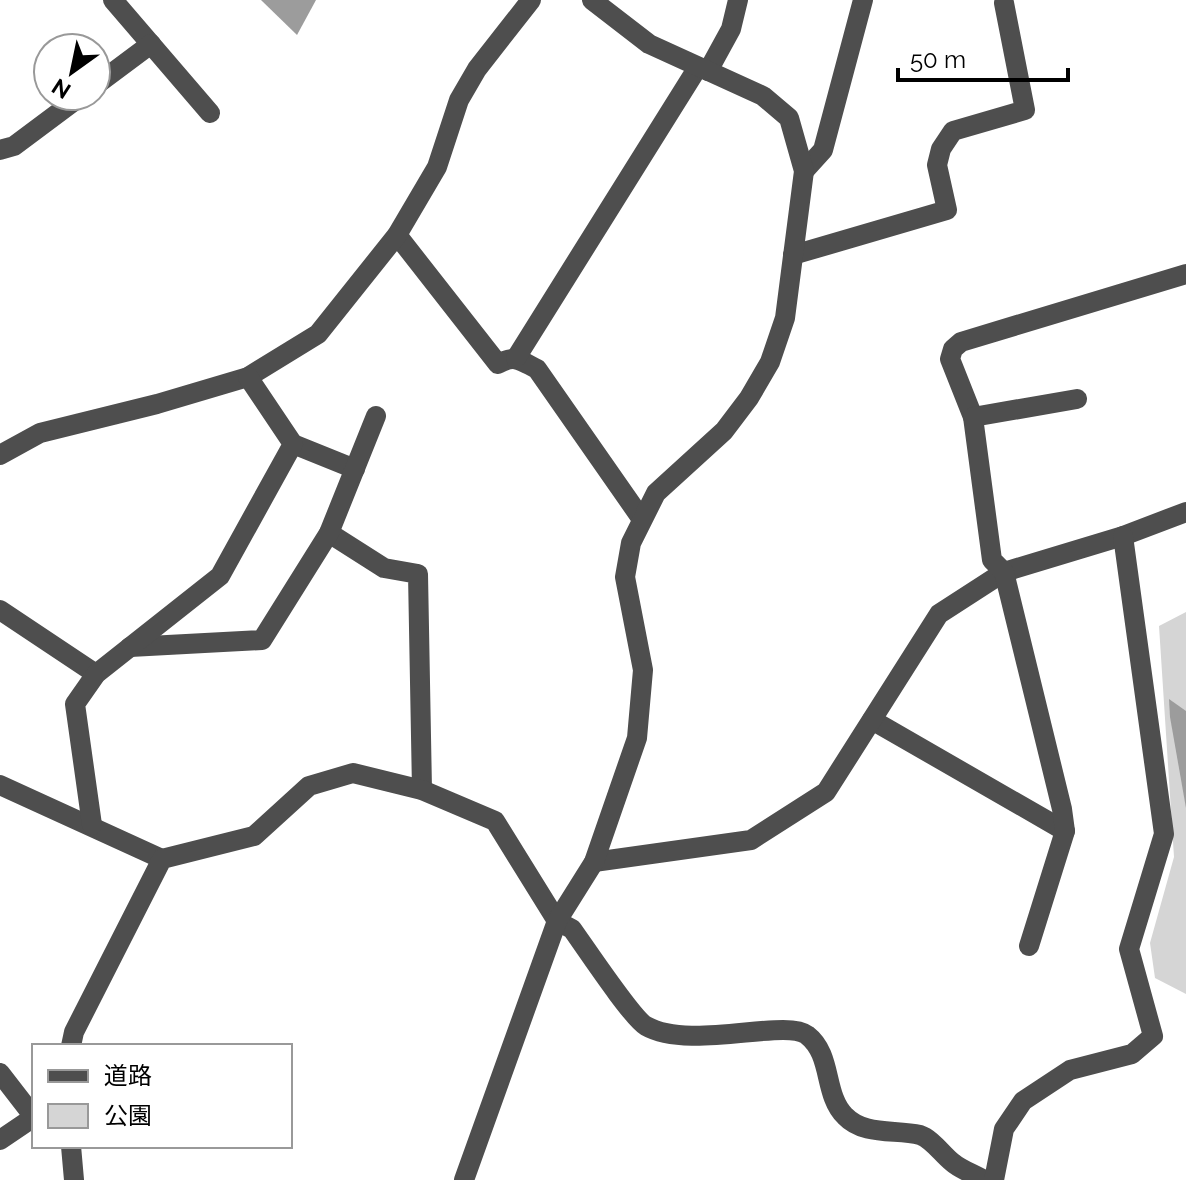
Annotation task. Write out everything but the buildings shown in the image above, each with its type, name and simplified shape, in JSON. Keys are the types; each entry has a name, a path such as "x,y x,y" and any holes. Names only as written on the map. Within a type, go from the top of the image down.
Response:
{"street":[{"path":"113,0 210,113"},
{"path":"0,455 40,433 157,404 248,377 318,334 397,235 437,167 465,90 477,69 531,0"},
{"path":"464,1180 557,921 594,862 637,738 643,670 625,577 631,543 656,493 724,431 749,398 770,362 785,318 804,171 789,118 763,96 649,44 592,0"},
{"path":"516,358 731,29 738,0"},
{"path":"804,171 823,150 863,0"},
{"path":"793,255 947,210 937,165 941,149 953,131 1025,110 1004,3"},
{"path":"112,73 151,44"},
{"path":"0,150 14,146 60,112"},
{"path":"397,235 498,364 508,358 516,358 537,369 641,518"},
{"path":"1029,946 1065,831 1004,572 992,560 973,417 950,359 953,349 961,342 1186,274"},
{"path":"248,377 293,444 355,469"},
{"path":"973,417 1077,399"},
{"path":"130,647 262,640 329,533 376,416"},
{"path":"92,825 75,704 96,674 220,576 293,444"},
{"path":"594,862 751,840 826,792 939,614 1004,572 1123,536 1186,512"},
{"path":"329,533 384,568 418,574 422,790"},
{"path":"994,1180 1004,1129 1023,1101 1070,1070 1132,1054 1153,1036 1129,949 1164,834 1123,536"},
{"path":"0,610 96,674"},
{"path":"872,720 1065,831"},
{"path":"0,785 162,859 254,836 309,786 353,773 422,790 495,821 557,921 572,929 642,1024 664,1034 702,1037 789,1029 806,1033 822,1052 835,1100 843,1115 860,1127 923,1136 954,1164 984,1180"},
{"path":"71,1044 74,1032 162,859"},
{"path":"0,1073 32,1114"},
{"path":"0,1140 32,1118"},
{"path":"71,1148 74,1180"}],"green space":[{"path":"1186,612 1186,994 1155,978 1150,943 1174,857 1159,626"}],"shaded area":[{"path":"261,0 316,0 297,35"},
{"path":"1169,699 1186,711 1186,808 1170,717"}]}
